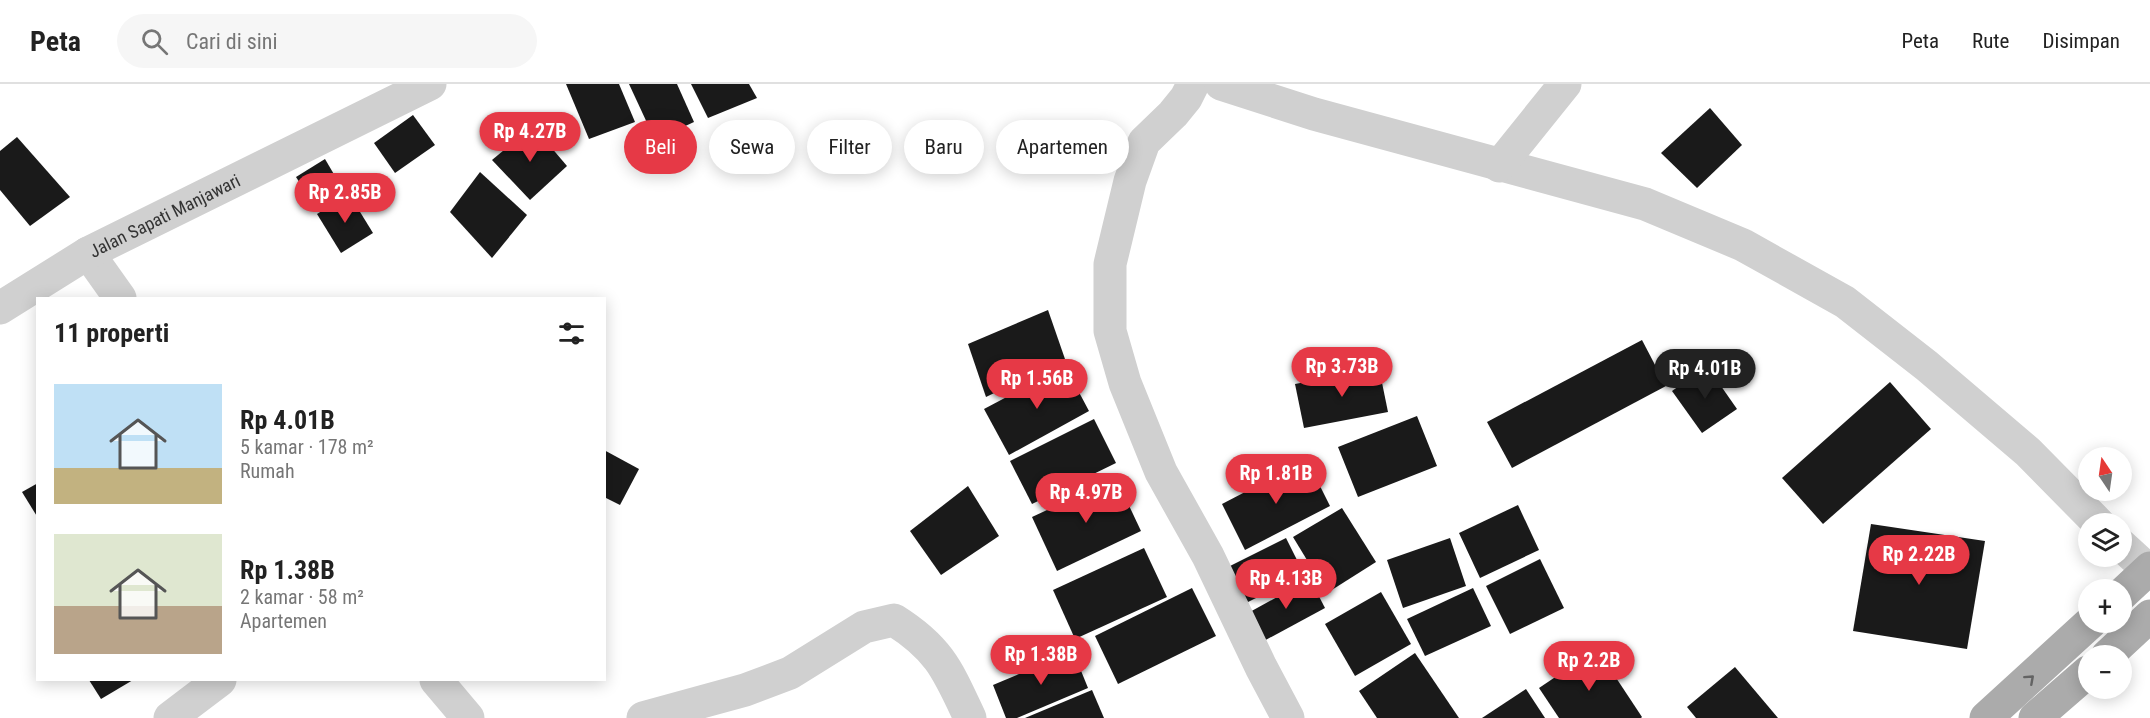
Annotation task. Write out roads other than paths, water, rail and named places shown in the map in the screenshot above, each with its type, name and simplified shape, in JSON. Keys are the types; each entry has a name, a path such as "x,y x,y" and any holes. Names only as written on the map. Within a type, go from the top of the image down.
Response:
{"main road":[{"path":"2132,584 2149,569"},
{"path":"2119,645 2150,616"},
{"path":"1986,718 2084,639"},
{"path":"2035,718 2078,681"}],"street":[{"name":"Jalan Sapati Manjawari","path":"0,308 87,253 430,84"},
{"path":"1193,84 1186,98 1173,114 1144,142 1130,180 1110,264 1110,332 1125,383 1161,472 1208,556 1287,718"},
{"path":"1221,84 1314,114 1645,204 1743,245 1845,302 1927,366 2028,452 2088,513"},
{"path":"1499,166 1565,84"},
{"path":"87,253 119,297"},
{"path":"2132,554 2149,569"},
{"path":"643,718 745,690 790,673 864,627 894,620 913,632 934,651 949,674 970,718"},
{"path":"170,718 219,681"},
{"path":"437,681 468,718"}]}
